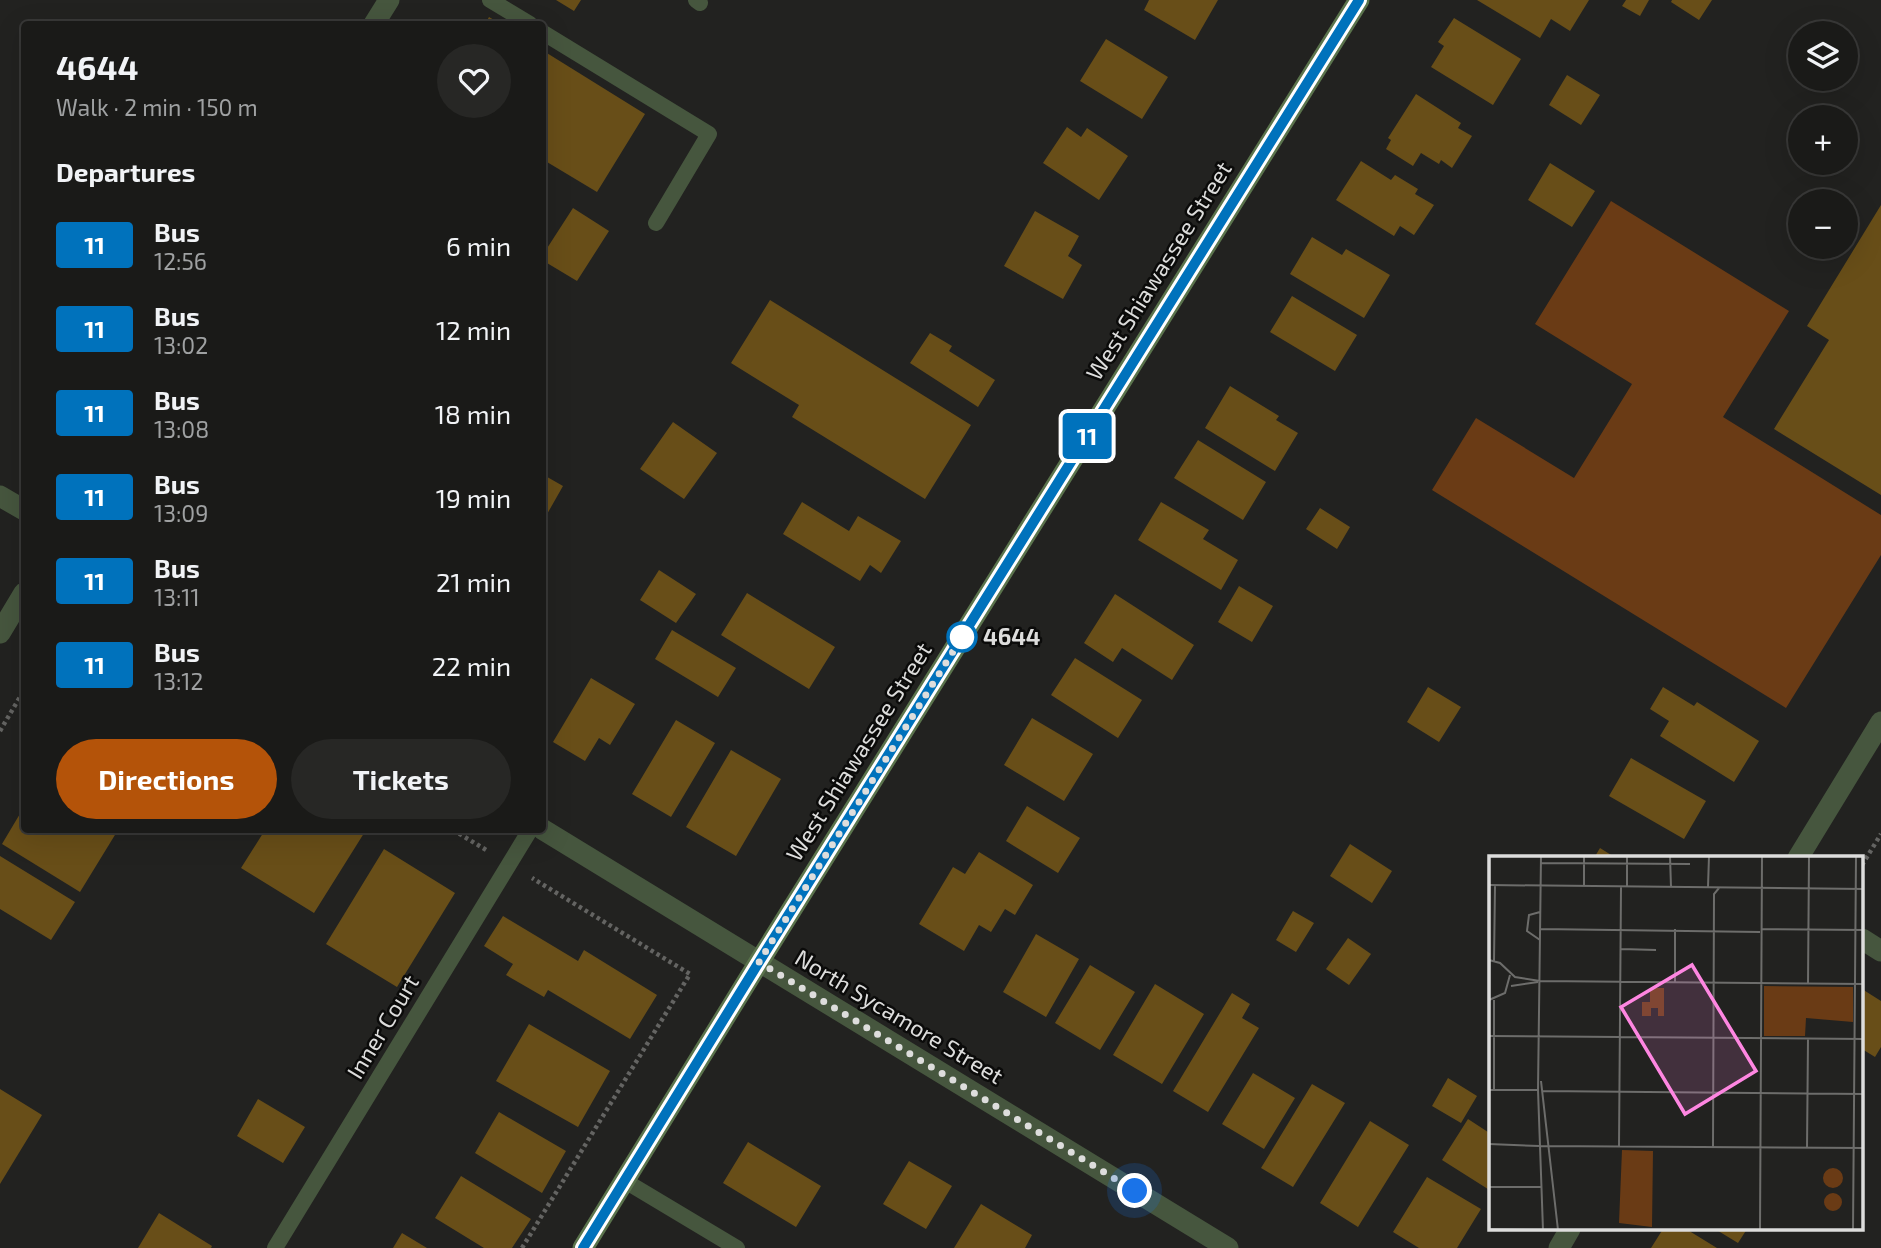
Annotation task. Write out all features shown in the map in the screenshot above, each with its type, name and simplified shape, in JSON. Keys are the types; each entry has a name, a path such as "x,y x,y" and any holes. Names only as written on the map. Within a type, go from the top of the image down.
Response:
{"street":[{"path":"376,21 389,0"},
{"name":"West Shiawassee Street","path":"583,1248 1359,0"},
{"path":"0,496 21,508"},
{"path":"0,632 21,598"},
{"path":"1799,856 1881,722"},
{"name":"North Sycamore Street","path":"546,831 1228,1248"},
{"path":"1864,940 1881,951"},
{"path":"1559,1248 1569,1230"}],"lane":[{"path":"490,0 525,21"},
{"path":"546,34 709,134 656,223"},
{"name":"Inner Court","path":"275,1248 528,833"},
{"path":"625,1181 737,1248"}],"path":[{"path":"0,732 21,695"},
{"path":"458,833 690,974 522,1248"},
{"path":"1864,863 1881,834"}],"shaded area":[{"path":"1611,201 1789,311 1723,417 1881,515 1881,555 1786,708 1432,490 1476,418 1574,478 1632,384 1535,324"}],"building":[{"path":"556,0 581,0 574,11"},
{"path":"1149,0 1218,0 1195,40 1144,10"},
{"path":"1477,0 1589,0 1570,31 1551,19 1540,38"},
{"path":"1626,0 1649,0 1640,16 1622,6"},
{"path":"1712,0 1699,20 1671,2"},
{"path":"1454,18 1521,59 1493,105 1431,67 1444,46 1438,42"},
{"path":"1106,39 1168,77 1142,119 1080,81"},
{"path":"546,52 645,114 597,192 546,161"},
{"path":"1567,75 1600,95 1581,125 1549,105"},
{"path":"1416,94 1461,123 1458,128 1472,136 1452,168 1441,160 1439,164 1421,153 1413,166 1386,149 1391,140 1388,138"},
{"path":"1067,127 1081,137 1087,128 1128,156 1099,200 1043,163"},
{"path":"1361,161 1391,180 1395,175 1418,189 1415,194 1434,205 1414,235 1400,226 1394,236 1336,200"},
{"path":"1550,163 1595,191 1572,227 1528,200"},
{"path":"1881,205 1881,495 1774,429 1829,340 1807,326 1848,259 1858,259 1858,243"},
{"path":"573,208 609,231 577,281 546,262 546,250"},
{"path":"1035,211 1079,236 1068,256 1082,265 1063,299 1004,266"},
{"path":"1312,237 1342,255 1346,249 1390,275 1364,318 1290,274"},
{"path":"1292,296 1357,335 1335,371 1270,332"},
{"path":"770,300 971,425 925,499 792,417 799,405 731,363"},
{"path":"930,333 952,346 949,351 995,380 978,407 910,363"},
{"path":"1230,386 1279,416 1276,420 1298,433 1275,471 1205,428"},
{"path":"673,422 717,453 684,499 640,469"},
{"path":"1198,440 1266,482 1243,520 1174,478"},
{"path":"546,476 563,486 546,516"},
{"path":"802,502 849,531 858,516 901,541 881,573 870,565 860,581 783,534"},
{"path":"1161,502 1209,530 1203,539 1238,560 1221,590 1138,540"},
{"path":"1320,508 1350,527 1337,549 1306,529"},
{"path":"659,570 696,594 676,623 640,600"},
{"path":"1239,586 1273,606 1252,642 1218,622"},
{"path":"747,593 835,647 809,689 721,635"},
{"path":"1115,594 1194,645 1172,680 1122,648 1113,662 1084,643"},
{"path":"672,630 736,668 718,697 655,659"},
{"path":"1075,658 1142,700 1118,738 1051,695"},
{"path":"591,678 635,704 610,745 599,738 585,761 553,742"},
{"path":"1428,687 1461,707 1439,742 1407,722"},
{"path":"1663,687 1694,706 1697,702 1759,741 1734,782 1660,736 1669,721 1650,709"},
{"path":"1032,718 1093,754 1064,801 1004,765"},
{"path":"676,720 715,743 671,817 632,794"},
{"path":"731,750 781,779 736,856 686,827"},
{"path":"1631,758 1706,801 1684,839 1609,796"},
{"path":"1027,806 1080,838 1058,873 1006,841"},
{"path":"21,812 21,833 116,833 80,892 2,844"},
{"path":"263,833 364,833 314,913 241,868"},
{"path":"1350,844 1392,871 1372,903 1330,876"},
{"path":"1600,848 1613,856 1595,856"},
{"path":"384,849 455,893 397,987 326,944"},
{"path":"979,852 1033,885 1015,915 1005,909 991,932 979,925 964,951 919,924 953,867 965,874"},
{"path":"0,856 75,902 51,940 0,909"},
{"path":"1293,911 1314,923 1296,952 1276,940"},
{"path":"503,916 578,961 584,950 657,995 630,1039 548,990 544,997 506,975 513,964 484,946"},
{"path":"1036,934 1079,959 1046,1017 1003,992"},
{"path":"1348,938 1371,954 1349,985 1326,969"},
{"path":"1090,965 1135,992 1100,1050 1055,1023"},
{"path":"1155,984 1204,1014 1162,1084 1113,1055"},
{"path":"1864,990 1881,1001 1881,1047 1875,1057 1864,1050"},
{"path":"1232,993 1250,1004 1242,1018 1259,1028 1208,1112 1173,1091"},
{"path":"529,1024 610,1071 578,1127 496,1081"},
{"path":"1253,1073 1295,1098 1264,1149 1222,1124"},
{"path":"1448,1078 1477,1096 1461,1123 1432,1106"},
{"path":"1312,1084 1345,1103 1293,1187 1261,1168"},
{"path":"0,1089 42,1115 0,1184"},
{"path":"258,1099 305,1127 283,1163 237,1136"},
{"path":"499,1112 566,1151 542,1193 475,1153"},
{"path":"1468,1119 1489,1133 1489,1190 1442,1160"},
{"path":"1370,1121 1409,1145 1358,1227 1320,1203"},
{"path":"748,1142 821,1186 796,1227 723,1183"},
{"path":"909,1161 952,1186 926,1229 883,1204"},
{"path":"461,1176 531,1219 512,1248 484,1248 435,1218"},
{"path":"1427,1177 1481,1209 1457,1248 1419,1248 1393,1232"},
{"path":"981,1204 1032,1235 1025,1248 954,1248"},
{"path":"159,1213 212,1246 211,1248 138,1248"},
{"path":"1662,1230 1688,1230 1717,1248 1651,1248"},
{"path":"1717,1230 1746,1230 1738,1243"},
{"path":"402,1233 427,1248 393,1248"}],"bus line":[{"name":"11","path":"583,1248 1359,0"}],"place":[{"name":"4644","path":"962,637"}],"route":[{"path":"962,637 964,634 759,962 1135,1191"}]}
